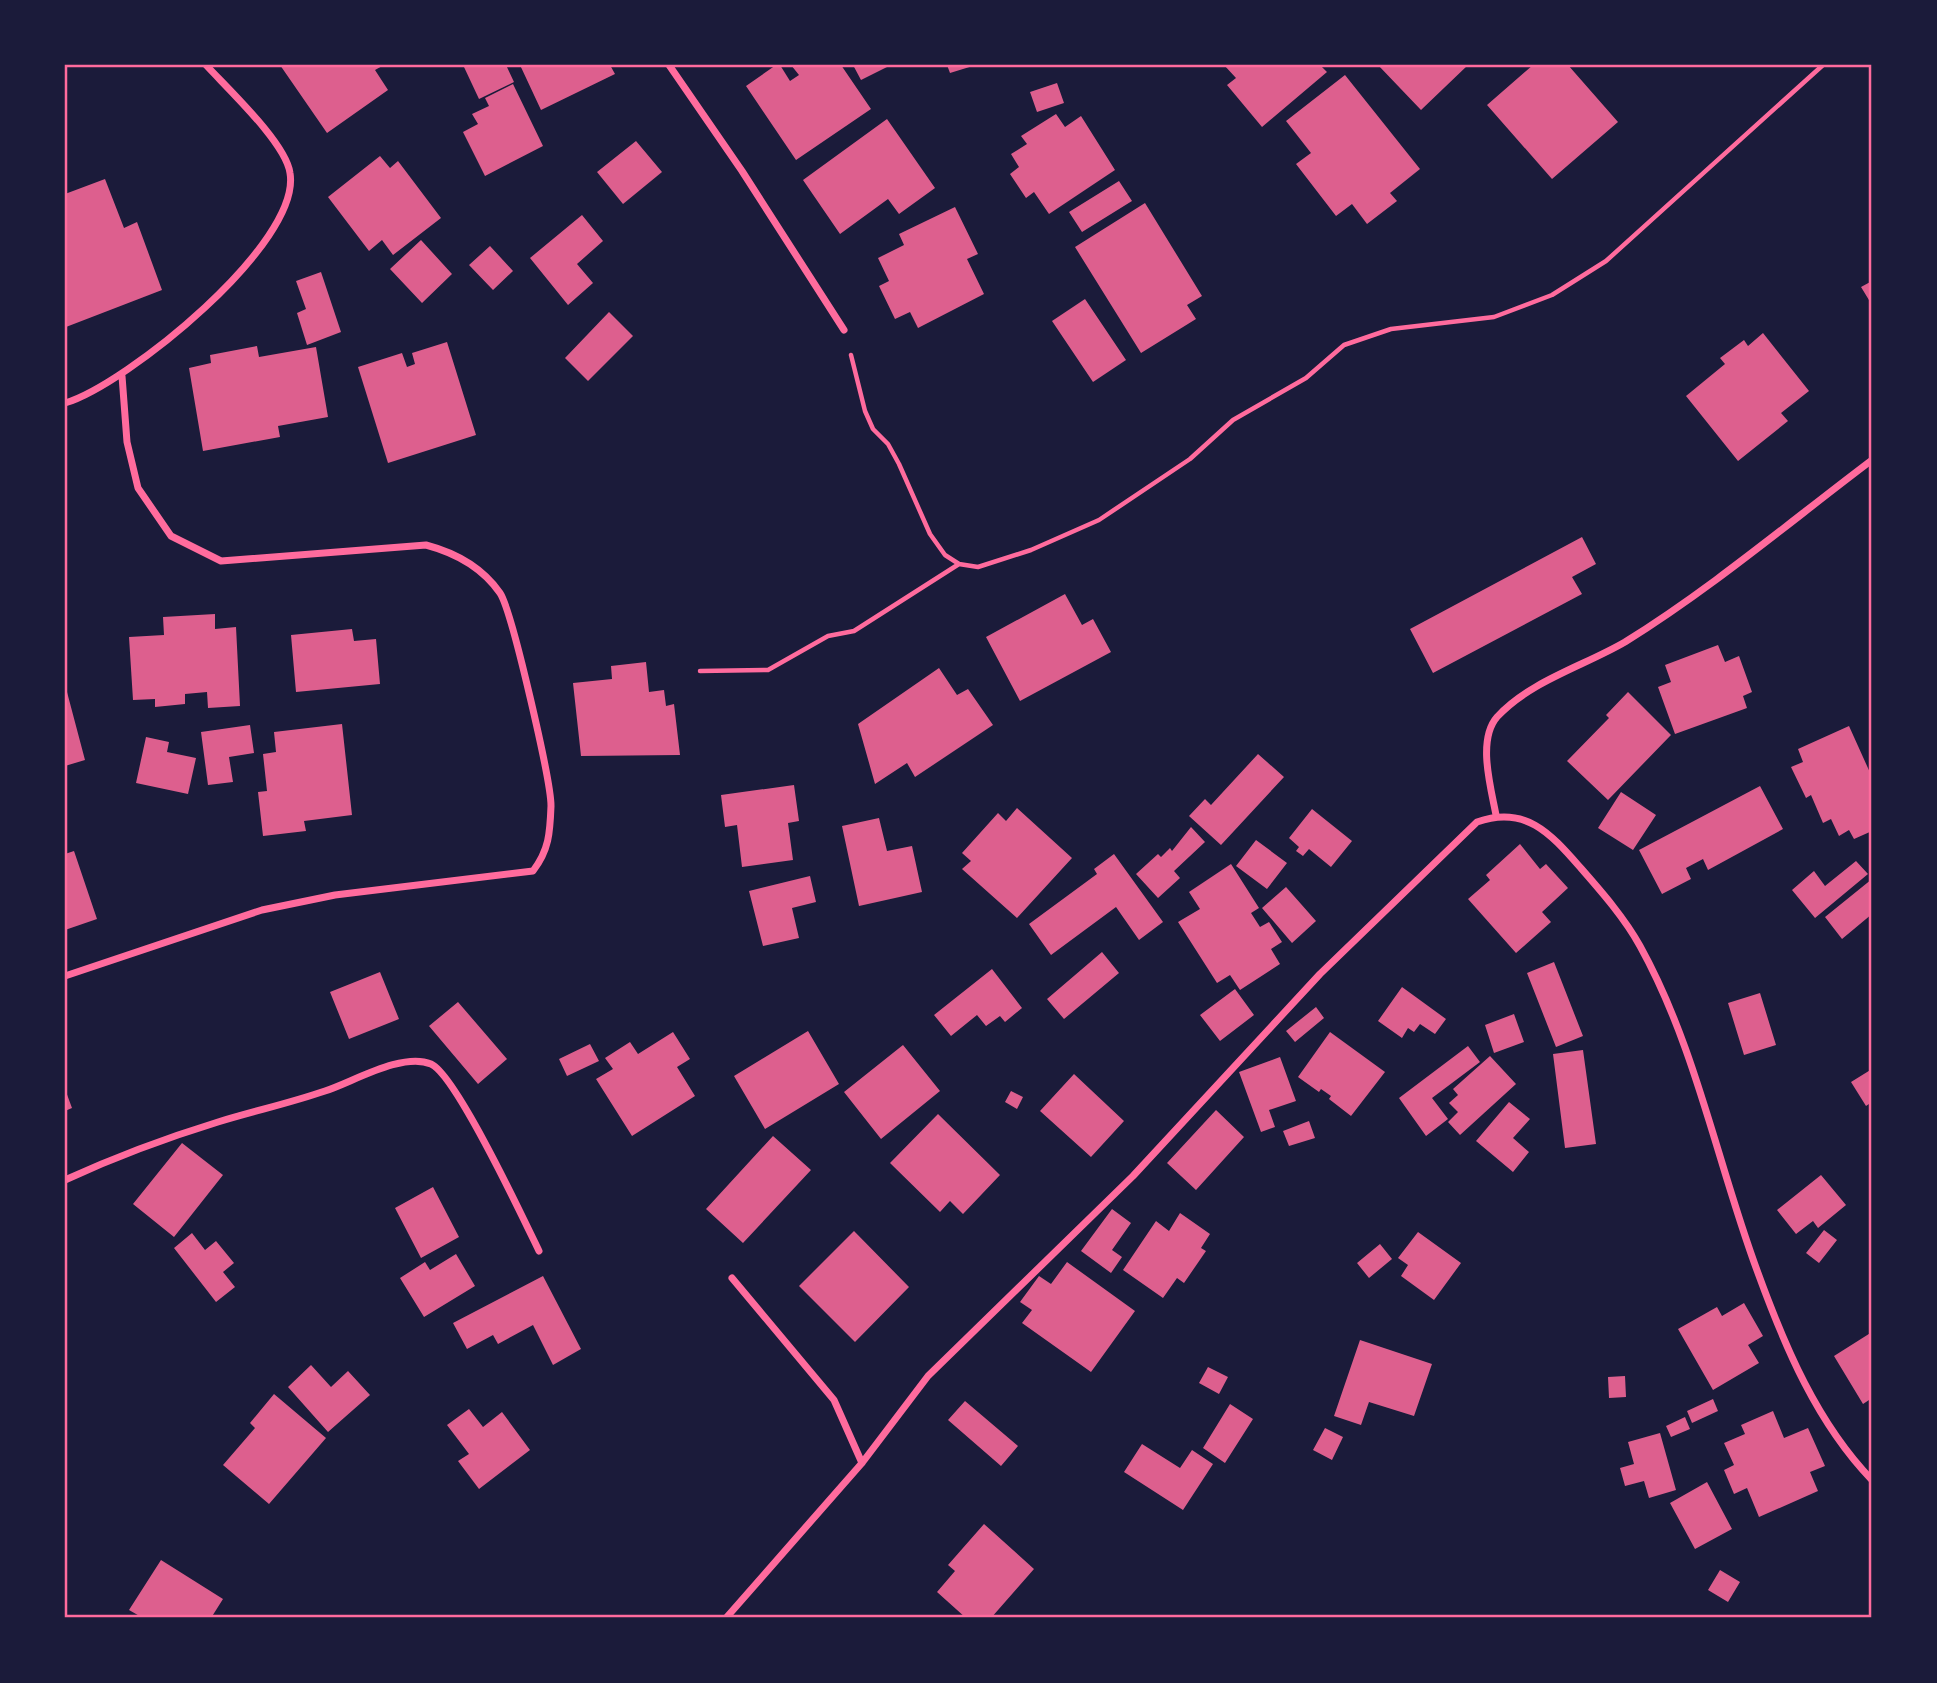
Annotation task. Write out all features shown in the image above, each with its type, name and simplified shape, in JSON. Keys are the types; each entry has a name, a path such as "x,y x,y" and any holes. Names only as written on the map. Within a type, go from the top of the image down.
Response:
{"street":[{"path":"65,403 100,389 122,376 196,316 272,233 286,208 290,173 271,137 206,65"},
{"path":"669,65 742,171 844,330"},
{"path":"65,976 262,911 335,895 533,871 546,854 551,803 502,595 482,571 449,551 426,545 221,561 172,536 138,488 127,442 122,376"},
{"path":"1496,815 1487,743 1496,719 1526,694 1623,642 1682,604 1872,460"},
{"path":"726,1618 862,1463 928,1376 1133,1176 1320,974 1477,822 1496,815 1516,817 1549,832 1598,888 1639,945 1682,1042 1758,1273 1800,1376 1849,1455 1872,1480"},
{"path":"65,1180 142,1147 325,1091 383,1068 415,1061 433,1065 449,1083 486,1144 539,1251"},
{"path":"732,1279 834,1400 862,1463"}],"path":[{"path":"844,330 865,411 873,429 888,444 899,464 930,534 945,555 959,564 978,567 1031,550 1099,520 1190,459 1233,419 1306,378 1344,345 1391,329 1494,317 1552,295 1606,261 1824,65"},
{"path":"700,671 768,670 828,636 854,631 959,564"}],"building":[{"path":"280,65 384,65 375,70 388,90 327,133"},
{"path":"506,65 514,82 479,99 464,67"},
{"path":"520,65 610,65 615,74 541,110"},
{"path":"776,65 780,65 790,81 799,75 791,65 841,65 871,109 796,160 746,86"},
{"path":"853,65 891,65 861,80"},
{"path":"947,65 976,65 950,73"},
{"path":"1224,65 1320,65 1327,72 1262,127 1227,85 1236,78"},
{"path":"1378,65 1468,65 1421,110"},
{"path":"1533,65 1568,65 1618,122 1552,179 1487,105"},
{"path":"1345,75 1420,169 1390,193 1397,201 1367,224 1352,204 1336,216 1296,164 1311,153 1286,121"},
{"path":"1057,83 1064,103 1037,112 1030,92"},
{"path":"513,84 543,146 485,176 463,132 478,124 472,114 489,106 485,98"},
{"path":"1056,114 1065,127 1081,116 1115,170 1049,214 1034,192 1026,198 1010,174 1019,167 1011,154 1027,144 1021,136"},
{"path":"887,119 935,188 899,214 888,199 840,234 803,180"},
{"path":"636,141 662,172 623,204 597,172"},
{"path":"380,156 390,168 398,161 441,218 393,255 382,240 369,251 328,197"},
{"path":"105,179 124,228 137,222 162,290 66,327 65,194"},
{"path":"1119,181 1132,201 1082,232 1069,212"},
{"path":"1145,203 1202,296 1187,305 1196,319 1141,353 1075,247"},
{"path":"955,207 978,254 967,259 984,294 918,328 910,312 895,319 879,286 889,281 878,258 904,245 899,234"},
{"path":"582,215 603,241 577,264 593,283 568,305 530,258"},
{"path":"421,240 452,274 422,303 390,269"},
{"path":"490,246 513,271 493,290 469,265"},
{"path":"321,272 341,332 307,345 297,313 306,309 296,281"},
{"path":"1872,281 1872,305 1861,287"},
{"path":"1085,299 1126,360 1093,382 1052,321"},
{"path":"609,312 633,336 588,381 565,358"},
{"path":"1763,333 1809,391 1781,413 1788,421 1738,461 1686,396 1725,364 1720,358 1744,340 1748,346"},
{"path":"447,342 476,435 388,463 358,367 402,353 407,367 415,364 412,353"},
{"path":"257,346 259,357 316,347 328,417 278,426 280,437 203,451 189,368 211,363 210,355"},
{"path":"1582,537 1596,564 1572,577 1582,594 1433,673 1410,629"},
{"path":"1065,594 1082,625 1093,619 1111,652 1020,701 986,637"},
{"path":"215,614 215,629 236,627 240,706 208,708 207,692 185,694 185,704 155,707 155,699 133,700 129,637 164,635 163,617"},
{"path":"352,629 354,641 376,639 380,684 296,692 291,635"},
{"path":"1718,645 1725,662 1739,656 1752,692 1743,696 1747,708 1675,734 1658,687 1671,682 1665,665"},
{"path":"646,662 649,692 664,690 666,706 674,704 680,755 581,756 573,683 612,679 611,666"},
{"path":"939,668 957,695 968,689 993,725 915,777 907,763 875,784 858,724"},
{"path":"67,692 85,760 65,766 65,693"},
{"path":"1628,692 1671,735 1608,800 1567,761 1609,718 1606,715"},
{"path":"342,724 352,815 304,821 306,831 263,836 258,792 267,791 263,754 276,752 274,732"},
{"path":"250,725 254,753 229,757 233,782 208,785 201,732"},
{"path":"1849,726 1872,777 1872,831 1854,839 1849,830 1839,836 1831,819 1823,823 1811,795 1806,798 1791,767 1803,762 1798,749"},
{"path":"146,737 169,742 167,752 196,758 188,794 136,783"},
{"path":"1258,754 1284,777 1221,845 1189,816 1205,799 1211,805"},
{"path":"794,785 799,821 788,823 793,860 742,867 737,825 725,827 721,795"},
{"path":"1760,786 1783,829 1708,870 1703,859 1686,868 1691,879 1662,894 1639,850"},
{"path":"1621,792 1656,815 1633,850 1598,828"},
{"path":"1017,808 1072,858 1017,918 962,869 971,861 962,853 998,813 1006,821"},
{"path":"1312,809 1352,841 1331,867 1309,849 1303,856 1296,851 1299,847 1289,838"},
{"path":"879,818 887,851 912,846 922,892 859,906 842,826"},
{"path":"1191,827 1205,842 1174,871 1180,878 1158,898 1136,874 1158,854 1161,857 1170,848 1172,851"},
{"path":"1256,840 1287,863 1267,889 1236,866"},
{"path":"1520,844 1540,869 1546,864 1568,888 1542,912 1551,922 1516,953 1468,899 1490,880 1486,875"},
{"path":"74,851 97,919 65,930 65,854"},
{"path":"1114,854 1163,922 1139,940 1116,907 1051,955 1029,924 1097,874 1094,869"},
{"path":"1856,861 1868,874 1815,918 1792,890 1814,871 1825,886"},
{"path":"1231,864 1259,908 1251,913 1260,927 1269,922 1282,942 1271,949 1280,964 1240,990 1230,975 1217,983 1178,922 1200,909 1189,892"},
{"path":"810,876 816,902 792,908 799,938 763,946 749,891"},
{"path":"1872,879 1872,914 1842,939 1825,917"},
{"path":"1286,887 1316,921 1292,943 1262,908"},
{"path":"1102,952 1119,973 1064,1019 1047,999"},
{"path":"1554,962 1583,1036 1556,1047 1527,973"},
{"path":"992,969 1022,1008 1005,1022 1000,1016 986,1026 977,1015 951,1036 934,1015"},
{"path":"380,972 399,1019 349,1039 330,992"},
{"path":"1402,987 1446,1019 1435,1034 1420,1024 1414,1032 1408,1028 1402,1038 1378,1021"},
{"path":"1235,989 1254,1015 1220,1041 1200,1015"},
{"path":"1760,993 1776,1045 1744,1055 1728,1003"},
{"path":"458,1002 507,1059 478,1084 429,1026"},
{"path":"1316,1007 1324,1018 1295,1042 1286,1031"},
{"path":"1514,1014 1524,1042 1494,1053 1485,1025"},
{"path":"808,1031 839,1084 765,1129 734,1076"},
{"path":"673,1032 690,1059 677,1067 695,1096 632,1136 596,1079 613,1069 605,1058 630,1042 638,1054"},
{"path":"1330,1032 1385,1072 1351,1116 1329,1099 1331,1096 1321,1089 1319,1092 1298,1077"},
{"path":"590,1044 599,1061 567,1076 559,1059"},
{"path":"903,1045 940,1091 881,1139 844,1092"},
{"path":"1468,1046 1480,1062 1432,1098 1448,1119 1426,1136 1399,1098"},
{"path":"1583,1050 1596,1144 1565,1148 1553,1054"},
{"path":"1490,1056 1516,1084 1460,1135 1448,1122 1458,1112 1449,1103 1458,1095 1453,1089"},
{"path":"1280,1057 1296,1101 1269,1110 1275,1127 1261,1132 1239,1072"},
{"path":"1872,1069 1872,1102 1866,1106 1851,1082"},
{"path":"1074,1074 1124,1121 1091,1157 1040,1111"},
{"path":"65,1089 72,1108 65,1111"},
{"path":"1011,1091 1023,1097 1017,1109 1005,1102"},
{"path":"1509,1102 1530,1119 1513,1138 1529,1152 1513,1172 1476,1141"},
{"path":"1216,1110 1244,1137 1196,1190 1167,1163"},
{"path":"938,1114 1000,1175 963,1214 950,1201 940,1212 890,1163"},
{"path":"1309,1121 1315,1138 1289,1146 1283,1131"},
{"path":"773,1136 811,1170 743,1243 706,1209"},
{"path":"182,1143 223,1175 174,1237 133,1204"},
{"path":"1821,1175 1846,1205 1818,1228 1813,1221 1796,1234 1777,1210"},
{"path":"433,1187 459,1237 421,1258 395,1208"},
{"path":"1112,1209 1131,1223 1112,1250 1122,1257 1111,1273 1081,1251"},
{"path":"1180,1213 1210,1234 1201,1248 1206,1251 1184,1283 1177,1278 1163,1298 1123,1270 1156,1221 1169,1231"},
{"path":"1824,1230 1837,1240 1819,1263 1806,1253"},
{"path":"854,1231 909,1287 855,1342 799,1286"},
{"path":"1418,1232 1461,1263 1434,1300 1401,1276 1408,1265 1398,1258"},
{"path":"192,1233 205,1250 216,1241 234,1263 223,1272 235,1287 216,1302 174,1248"},
{"path":"1380,1244 1392,1259 1369,1278 1357,1263"},
{"path":"456,1254 475,1286 424,1317 400,1278 425,1262 430,1270"},
{"path":"1067,1262 1135,1311 1091,1372 1022,1323 1032,1310 1020,1302 1039,1276 1051,1284"},
{"path":"543,1276 581,1349 553,1365 533,1325 498,1344 493,1335 467,1349 453,1323"},
{"path":"1744,1303 1763,1336 1748,1345 1759,1363 1713,1390 1678,1329 1717,1307 1722,1316"},
{"path":"1872,1332 1872,1398 1863,1404 1834,1356"},
{"path":"1360,1340 1432,1364 1414,1416 1369,1402 1361,1425 1334,1416"},
{"path":"311,1365 331,1387 348,1371 370,1395 328,1432 288,1387"},
{"path":"1208,1367 1228,1377 1219,1394 1199,1383"},
{"path":"1625,1376 1626,1397 1609,1398 1608,1377"},
{"path":"274,1394 326,1438 269,1504 223,1465 255,1428 250,1423"},
{"path":"1713,1399 1718,1411 1692,1423 1687,1411"},
{"path":"965,1401 1018,1446 1001,1466 948,1420"},
{"path":"1230,1404 1253,1419 1225,1463 1203,1448"},
{"path":"469,1409 483,1427 502,1412 530,1450 479,1489 458,1461 469,1454 447,1425"},
{"path":"1773,1411 1784,1438 1808,1428 1825,1466 1810,1472 1818,1491 1759,1517 1747,1488 1734,1494 1724,1470 1734,1465 1724,1443 1745,1434 1741,1425"},
{"path":"1685,1417 1690,1429 1671,1437 1666,1426"},
{"path":"1325,1428 1343,1437 1332,1460 1313,1450"},
{"path":"1660,1433 1676,1490 1649,1498 1644,1481 1625,1486 1620,1468 1634,1464 1628,1442"},
{"path":"1142,1444 1180,1468 1192,1450 1213,1464 1183,1510 1124,1472"},
{"path":"1707,1482 1732,1529 1695,1549 1670,1503"},
{"path":"984,1524 1034,1569 991,1618 966,1618 937,1592 955,1571 948,1565"},
{"path":"161,1560 223,1599 211,1618 143,1618 129,1610"},
{"path":"1720,1570 1740,1582 1728,1602 1708,1590"}]}
